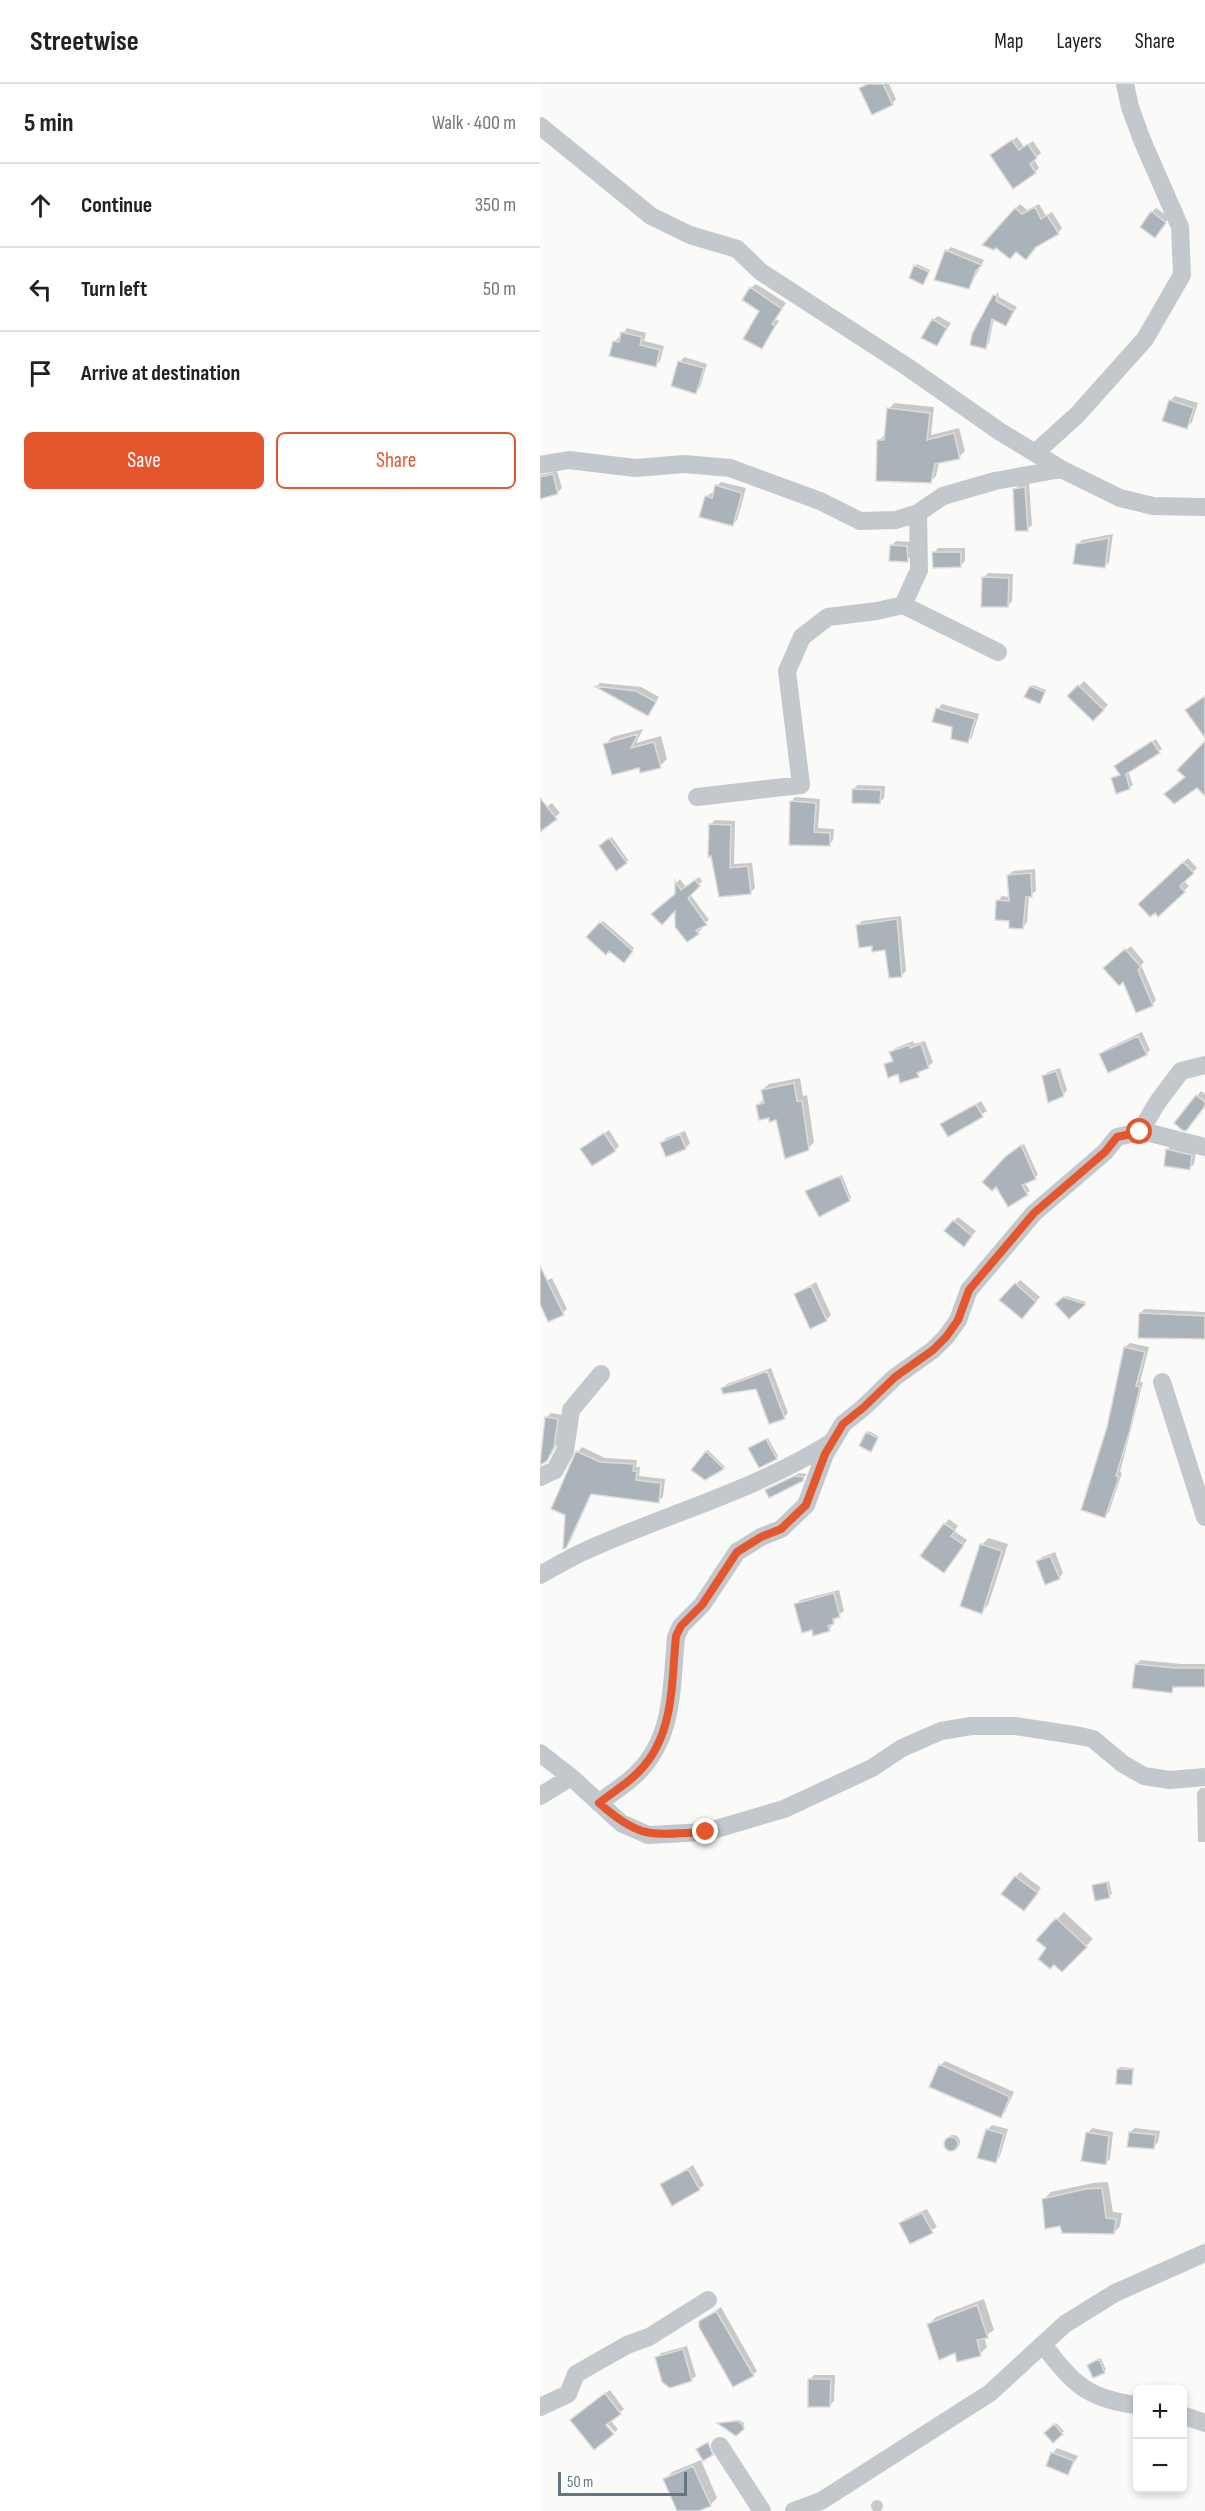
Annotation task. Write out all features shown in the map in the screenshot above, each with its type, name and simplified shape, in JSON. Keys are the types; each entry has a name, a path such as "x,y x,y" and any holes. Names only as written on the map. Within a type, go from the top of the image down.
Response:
{"street":[{"path":"1035,453 1077,415 1146,339 1182,276 1180,227 1142,140 1130,107 1125,84"},
{"path":"540,126 651,216 690,235 737,249 761,272 1061,469 1120,498 1153,506 1205,507"},
{"path":"540,465 569,460 634,468 684,464 730,468 820,501 860,521 897,520 918,513 944,496 995,481 1061,469"},
{"path":"903,605 919,570 918,513"},
{"path":"697,797 801,785 787,670 802,637 828,617 878,611 903,605 998,652"},
{"path":"1140,1132 1157,1103 1182,1071 1205,1065"},
{"path":"599,1803 634,1777 659,1743 670,1708 676,1636 681,1626 702,1605 737,1552 761,1537 781,1529 806,1505 825,1454 843,1424 895,1377 933,1350 946,1337 958,1320 969,1290 1034,1213 1105,1152 1117,1137 1140,1132 1205,1147"},
{"path":"540,1477 555,1470 565,1451 571,1410 602,1374"},
{"path":"1162,1382 1205,1517"},
{"path":"540,1575 583,1551 721,1497 806,1458 832,1442"},
{"path":"540,1753 571,1777 621,1823 648,1835 706,1832 784,1809 872,1768 902,1748 941,1731 971,1726 1015,1726 1080,1736 1093,1739 1123,1764 1144,1776 1170,1780 1205,1777"},
{"path":"540,1796 571,1777"},
{"path":"794,2511 821,2501 990,2393 1065,2324 1115,2293 1205,2253"},
{"path":"540,2407 568,2394 576,2374 627,2345 649,2337 708,2300"},
{"path":"1043,2344 1058,2365 1083,2388 1100,2398 1133,2404"},
{"path":"1187,2417 1205,2423"},
{"path":"720,2446 762,2511"}],"building":[{"path":"868,84 883,84 893,105 872,115 859,88"},
{"path":"1012,140 1019,150 1028,144 1037,158 1030,164 1036,173 1013,189 990,155"},
{"path":"1035,207 1041,219 1047,215 1059,234 1036,247 1026,260 1016,252 1010,259 996,248 994,250 982,245 1015,208 1022,214"},
{"path":"1151,211 1166,223 1155,238 1140,227"},
{"path":"945,250 982,265 976,271 969,289 934,280"},
{"path":"914,265 929,272 923,285 909,278"},
{"path":"750,287 782,309 772,324 775,326 762,349 743,339 759,311 742,300"},
{"path":"993,295 997,296 996,301 1014,311 1006,326 992,319 986,349 970,345 972,334"},
{"path":"932,319 947,328 937,346 921,338"},
{"path":"621,332 642,337 640,345 660,350 656,367 609,356 613,341 619,342"},
{"path":"678,361 704,368 696,394 671,386"},
{"path":"1169,400 1194,408 1187,429 1162,421"},
{"path":"887,408 930,413 927,440 954,433 960,459 935,464 931,483 876,481 877,440 884,440"},
{"path":"553,474 558,494 540,499 540,477"},
{"path":"715,485 742,493 733,526 699,517 705,496 712,498"},
{"path":"1025,487 1028,531 1015,531 1013,489"},
{"path":"1109,538 1105,568 1073,564 1076,544"},
{"path":"890,545 907,546 908,562 889,561"},
{"path":"932,552 961,552 961,567 933,568"},
{"path":"982,577 1009,578 1008,607 981,607"},
{"path":"1078,685 1104,710 1093,721 1067,696"},
{"path":"594,686 636,691 656,702 648,716"},
{"path":"1030,686 1045,692 1040,704 1024,697"},
{"path":"1205,696 1205,738 1185,710"},
{"path":"936,708 975,719 968,743 951,739 952,727 932,722"},
{"path":"638,734 631,748 654,742 661,768 640,773 639,768 612,775 603,744"},
{"path":"1152,741 1160,753 1126,774 1130,789 1116,794 1111,778 1120,775 1114,766"},
{"path":"1205,741 1205,796 1197,788 1174,804 1164,794 1185,777 1177,770"},
{"path":"852,789 881,790 880,804 852,803"},
{"path":"540,798 557,819 540,832"},
{"path":"790,801 816,803 814,832 830,833 830,846 789,845"},
{"path":"709,824 731,825 730,868 748,866 751,894 719,897 711,856 708,857"},
{"path":"609,838 627,863 616,871 599,846"},
{"path":"1183,862 1194,873 1180,886 1185,892 1158,917 1155,913 1150,917 1138,904"},
{"path":"1031,873 1032,897 1026,897 1023,929 1009,928 1009,921 995,920 996,900 1009,901 1007,875"},
{"path":"695,880 700,886 688,898 707,925 696,930 699,934 687,942 675,927 675,911 662,925 651,914 675,894 675,881 681,890"},
{"path":"897,919 902,977 889,978 885,950 872,952 872,946 859,948 856,925"},
{"path":"600,922 633,951 624,963 609,951 606,955 586,937"},
{"path":"1125,949 1141,967 1138,970 1153,1006 1136,1013 1123,982 1119,986 1103,968"},
{"path":"1138,1036 1147,1055 1108,1073 1099,1054"},
{"path":"921,1044 929,1068 917,1073 919,1077 900,1083 898,1074 888,1078 884,1064 893,1061 889,1052 909,1045 910,1048"},
{"path":"1056,1071 1064,1096 1048,1103 1042,1076"},
{"path":"794,1083 797,1101 802,1101 809,1150 785,1159 776,1120 769,1122 769,1118 759,1120 756,1105 764,1103 761,1090"},
{"path":"1196,1095 1205,1102 1205,1106 1186,1131 1182,1130 1174,1123"},
{"path":"976,1104 983,1117 948,1137 940,1124"},
{"path":"604,1133 616,1151 592,1166 580,1149"},
{"path":"680,1134 686,1149 666,1157 660,1143"},
{"path":"1021,1145 1036,1179 1022,1185 1028,1195 1008,1207 996,1187 992,1191 982,1182 1005,1157"},
{"path":"1166,1149 1192,1155 1190,1170 1164,1166"},
{"path":"840,1176 850,1201 819,1217 805,1191"},
{"path":"953,1220 972,1236 964,1247 944,1231"},
{"path":"540,1266 564,1315 548,1322 540,1304"},
{"path":"1015,1283 1036,1302 1022,1319 999,1300"},
{"path":"811,1286 827,1321 810,1329 794,1294"},
{"path":"1063,1297 1086,1304 1069,1319 1055,1304"},
{"path":"1139,1313 1205,1316 1205,1339 1138,1338"},
{"path":"1124,1347 1145,1352 1136,1386 1140,1387 1130,1430 1116,1476 1119,1477 1105,1518 1081,1510 1107,1427"},
{"path":"767,1371 785,1419 769,1424 756,1389 723,1394 721,1388"},
{"path":"545,1417 558,1419 554,1447 547,1461 540,1465"},
{"path":"866,1432 878,1438 871,1452 859,1446"},
{"path":"766,1439 777,1459 759,1468 748,1448"},
{"path":"576,1451 600,1462 634,1464 633,1471 637,1471 636,1480 661,1483 659,1503 591,1494 566,1548 563,1549 565,1515 551,1509"},
{"path":"706,1451 724,1469 705,1480 691,1470"},
{"path":"794,1476 804,1477 803,1481 769,1498 765,1490"},
{"path":"944,1523 955,1531 951,1536 964,1545 944,1573 920,1556"},
{"path":"980,1544 1002,1551 982,1614 960,1606"},
{"path":"1050,1556 1060,1579 1045,1585 1036,1561"},
{"path":"834,1593 840,1617 833,1619 834,1624 828,1626 830,1631 813,1636 812,1630 802,1633 794,1604"},
{"path":"1135,1664 1205,1668 1205,1687 1173,1687 1172,1693 1132,1688"},
{"path":"1015,1876 1038,1893 1024,1911 1001,1894"},
{"path":"1107,1882 1110,1898 1095,1901 1092,1885"},
{"path":"1056,1918 1087,1947 1062,1972 1054,1965 1050,1969 1038,1959 1046,1948 1036,1940"},
{"path":"939,2064 1010,2097 1001,2118 929,2087"},
{"path":"1117,2069 1133,2069 1132,2085 1116,2084"},
{"path":"986,2129 1004,2134 996,2163 977,2158"},
{"path":"1086,2132 1109,2136 1106,2165 1081,2161"},
{"path":"1129,2132 1156,2135 1154,2149 1127,2147"},
{"path":"948,2137 954,2137 958,2144 954,2151 948,2151 944,2147 944,2141"},
{"path":"688,2169 700,2190 672,2206 660,2184"},
{"path":"1102,2188 1106,2218 1116,2219 1114,2234 1062,2233 1060,2226 1045,2229 1042,2199 1085,2189"},
{"path":"922,2213 933,2233 910,2244 899,2223"},
{"path":"977,2305 988,2338 977,2340 981,2356 957,2362 955,2353 939,2360 927,2324"},
{"path":"716,2311 754,2376 733,2387 699,2327 699,2321"},
{"path":"683,2349 692,2381 670,2388 662,2382 655,2357"},
{"path":"1099,2359 1105,2373 1093,2378 1087,2365"},
{"path":"808,2379 831,2379 830,2407 808,2407"},
{"path":"605,2393 621,2414 606,2425 614,2434 594,2450 570,2420"},
{"path":"737,2421 743,2425 744,2429 736,2436 717,2423"},
{"path":"1054,2424 1063,2434 1053,2443 1044,2433"},
{"path":"708,2442 713,2455 703,2461 696,2449"},
{"path":"1051,2452 1074,2461 1068,2475 1046,2466"},
{"path":"693,2466 711,2506 699,2511 677,2511 663,2479"}],"route":[{"path":"706,1832 648,1835 621,1823 599,1803 634,1777 659,1743 673,1693 674,1652 676,1636 681,1626 702,1605 716,1580 737,1552 761,1537 781,1529 806,1505 825,1454 843,1424 895,1377 933,1350 946,1337 958,1320 969,1290 1034,1213 1105,1152 1117,1137 1140,1132"}]}
